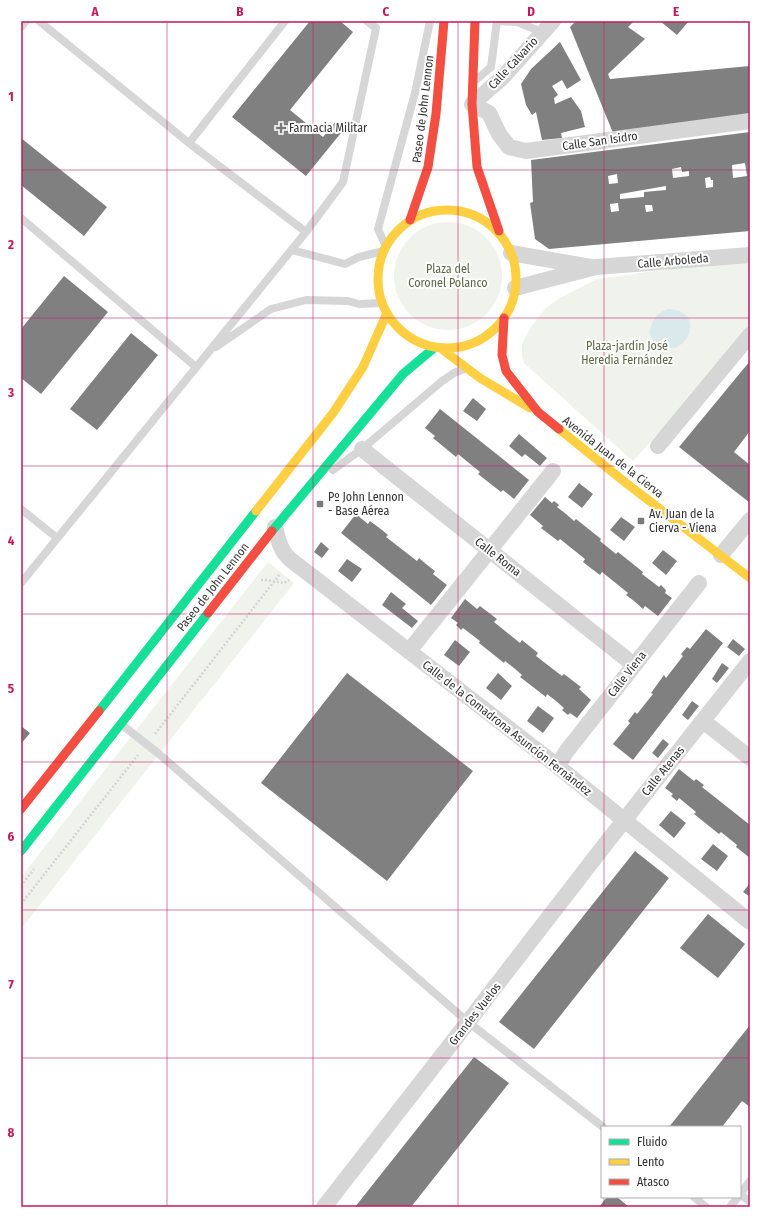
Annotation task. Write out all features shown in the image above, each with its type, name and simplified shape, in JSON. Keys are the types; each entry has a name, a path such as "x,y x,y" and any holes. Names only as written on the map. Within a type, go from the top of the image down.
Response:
{"main road":[{"name":"Paseo de John Lennon","path":"410,220 428,167 436,114 444,21"},
{"path":"475,21 472,104 477,167 499,231 511,253 515,288 512,303 504,318 484,336 466,345 443,350 434,348 410,337 386,315 380,295 378,269 384,249 410,220 431,211 452,210 474,214 499,231"},
{"name":"Paseo de John Lennon","path":"21,809 333,413 363,367 386,315"},
{"name":"Avenida Juan de la Cierva","path":"504,318 502,355 506,371 538,412"},
{"name":"Paseo de John Lennon","path":"21,851 306,489 403,374 434,348"},
{"name":"Avenida Juan de la Cierva","path":"443,350 480,378 538,412 750,578"}],"street":[{"name":"Calle Calvario","path":"472,104 502,77 539,25"},
{"name":"Calle San Isidro","path":"472,104 489,112 499,134 509,147 526,151 750,121"},
{"name":"Calle Arboleda","path":"511,253 596,267"},
{"name":"Calle Arboleda","path":"515,288 596,267 750,255"},
{"path":"658,446 750,335"},
{"name":"Calle Roma","path":"362,450 634,665"},
{"path":"409,651 553,471"},
{"path":"722,555 750,520"},
{"name":"Calle de la Comadrona Asunción Fernández","path":"275,527 279,543 287,557 558,766 750,922"},
{"name":"Calle Viena","path":"558,766 566,752 699,583"},
{"name":"Calle Atenas","path":"624,820 750,661"},
{"path":"703,721 750,758"},
{"name":"Grandes Vuelos","path":"324,1207 624,820"}],"lane":[{"path":"21,27 26,21"},
{"path":"39,21 189,143 306,232"},
{"path":"189,143 285,21"},
{"path":"21,583 292,250 343,182 376,28 367,21"},
{"path":"292,250 345,264 358,257 384,249 378,229 415,93 430,21"},
{"path":"473,82 491,67 498,21 512,21 539,25"},
{"path":"21,218 196,367"},
{"path":"207,353 271,309 306,300 348,301 360,304 382,303"},
{"path":"306,489 362,450 441,382 454,373 467,368"},
{"path":"21,509 57,538"},
{"path":"121,724 159,754 468,1022 602,1126"},
{"path":"741,1193 750,1181"},
{"path":"741,1195 750,1202"},
{"path":"695,1198 706,1207"},
{"path":"730,1207 737,1198"}],"green space":[{"name":"Plaza del Coronel Polanco","path":"448,222 469,226 486,238 498,255 502,276 498,297 486,314 469,326 448,330 427,326 410,314 398,297 394,276 398,255 410,238 427,226"},
{"name":"Plaza-jardín José Heredia Fernández","path":"750,258 750,332 633,461 524,363 522,356 522,344 531,327 545,309 558,299 597,279"},
{"path":"268,562 294,583 21,929 21,877"}],"shaded area":[{"path":"668,309 681,312 688,318 690,327 688,335 683,343 675,348 666,348 656,343 649,333 657,315"}],"building":[{"path":"310,21 340,21 353,32 290,110 323,137 336,121 345,128 306,176 232,117"},
{"path":"576,21 634,21 628,27 645,39 608,74 610,79 750,66 750,114 613,133 570,27"},
{"path":"660,21 689,21 677,35"},
{"path":"560,42 581,80 567,89 562,80 552,86 558,95 554,98 555,104 571,97 581,111 585,127 561,133 562,138 542,140 536,112 532,115 526,105 521,84 531,69"},
{"path":"750,132 750,231 549,249 535,239 530,203 533,202 531,160","holes":["745,163 747,176 733,178 732,165","681,167 682,172 689,171 689,176 673,178 672,169","617,174 618,183 609,184 608,176","710,177 711,180 713,180 713,187 706,188 705,178","666,186 666,190 644,192 644,197 620,199 620,194","618,203 619,211 611,212 610,204","645,205 652,205 653,211 646,212"]},
{"path":"21,138 107,207 84,236 21,185"},
{"path":"64,276 108,312 41,394 21,378 21,329"},
{"path":"131,333 158,355 97,430 70,409"},
{"path":"750,361 750,431 734,452 750,465 750,503 679,447"},
{"path":"473,398 486,409 477,421 463,411"},
{"path":"440,409 529,480 514,499 503,490 501,492 478,474 480,472 458,454 456,457 433,438 435,436 425,428"},
{"path":"519,434 547,458 540,466 525,454 522,457 509,446"},
{"path":"579,483 593,494 582,508 568,497"},
{"path":"545,497 552,503 554,501 559,505 557,507 574,521 576,519 601,539 600,541 616,554 618,552 643,572 642,574 659,587 661,585 666,590 665,593 672,598 658,616 645,606 643,609 626,595 628,593 602,572 600,575 583,562 585,559 560,539 558,541 541,528 543,526 530,515"},
{"path":"356,514 368,524 370,521 382,530 388,535 386,537 417,561 419,558 435,571 433,574 447,585 431,605 341,533"},
{"path":"621,517 635,527 624,541 610,530"},
{"path":"321,542 329,549 322,558 314,552"},
{"path":"663,550 677,561 666,575 652,563"},
{"path":"347,559 362,569 352,582 338,571"},
{"path":"391,592 406,604 402,608 418,621 412,628 382,605"},
{"path":"465,599 477,609 480,606 497,619 494,622 520,643 522,640 538,653 536,656 562,676 564,674 581,687 579,689 591,700 577,718 570,713 568,715 562,710 564,708 556,701 547,694 546,697 520,677 522,675 514,668 505,661 504,663 479,643 480,641 463,628 461,630 456,625 458,623 451,618"},
{"path":"706,629 723,643 633,760 613,744 630,723 628,721 635,712 637,714 653,694 651,693 664,675 666,678 683,656 681,654 687,647 690,649"},
{"path":"733,639 745,649 739,656 727,647"},
{"path":"455,640 470,652 459,666 444,655"},
{"path":"722,663 729,668 717,683 712,679"},
{"path":"347,673 473,771 387,881 261,783"},
{"path":"498,673 512,686 501,700 486,688"},
{"path":"692,701 699,706 688,720 682,715"},
{"path":"538,706 554,718 543,733 527,721"},
{"path":"21,726 30,733 21,744"},
{"path":"663,739 669,744 658,758 652,753"},
{"path":"679,769 694,781 696,779 704,785 702,787 750,825 750,858 721,832 719,834 694,814 696,812 679,798 677,801 671,796 673,794 665,788"},
{"path":"671,811 686,823 674,838 659,825"},
{"path":"713,844 728,856 717,871 701,859"},
{"path":"635,851 669,878 534,1049 499,1022"},
{"path":"750,883 750,897 743,892"},
{"path":"708,914 745,944 718,978 680,948"},
{"path":"750,1025 750,1107 742,1101 723,1126 670,1126"},
{"path":"474,1057 509,1083 411,1207 355,1207"},
{"path":"606,1198 618,1198 629,1207 599,1207"}],"traffic: fast":[{"path":"272,531 403,374 434,348"},
{"path":"99,711 256,511"},
{"path":"21,851 208,613"}],"traffic: slow":[{"path":"447,210 467,213 485,222 500,236 513,259 516,279 513,299 504,317 490,332 467,345 447,348 427,345 409,336 394,322 381,299 378,279 381,259 390,241 404,226 427,213 447,210"},
{"path":"256,511 333,413 363,367 386,315"},
{"path":"443,350 480,378 530,408"},
{"path":"559,429 626,483 750,578"}],"traffic: jam":[{"path":"410,220 428,167 436,114 444,21"},
{"path":"475,21 472,104 477,167 499,231"},
{"path":"504,318 502,355 506,371 538,412 559,429"},
{"path":"208,613 272,531"},
{"path":"21,809 99,711"}],"place":[{"name":"Farmacia Militar","path":"281,128"},
{"name":"Pº John Lennon - Base Aérea","path":"320,504"},
{"name":"Av. Juan de la Cierva - Viena","path":"641,521"}]}
